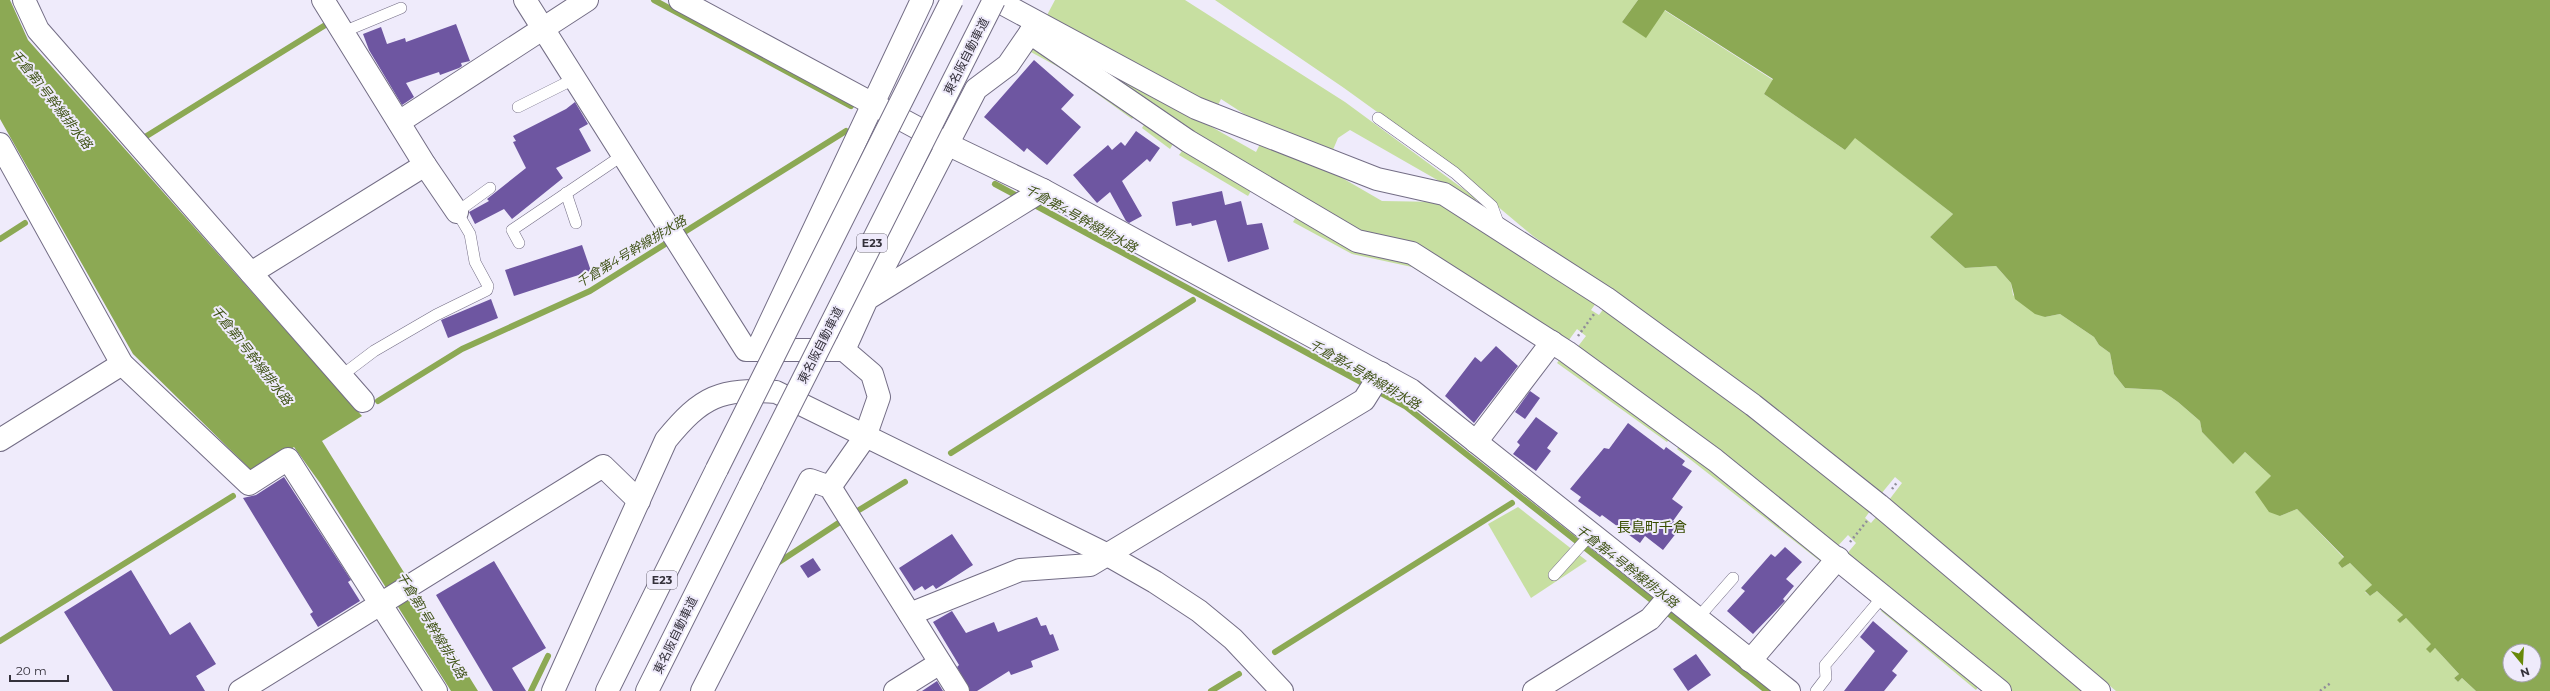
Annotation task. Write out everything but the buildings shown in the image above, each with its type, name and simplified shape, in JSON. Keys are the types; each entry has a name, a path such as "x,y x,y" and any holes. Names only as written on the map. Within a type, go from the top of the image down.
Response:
{"main road":[{"path":"525,0 746,350 844,350 872,374 880,397 865,437 830,487"},
{"path":"399,122 544,30 587,0"},
{"path":"680,0 949,145 1032,197 1375,383 1411,390 1476,442 1589,537 1663,604 1697,619 1789,691"},
{"path":"757,350 871,104 922,0"},
{"name":"E23","path":"607,691 952,0"},
{"path":"995,0 1034,27 1188,141 1357,241 1412,253 1552,342 1715,460 1884,595 1992,688"},
{"name":"東名阪自動車道","path":"647,691 995,0"},
{"path":"324,1 425,165 457,212"},
{"path":"30,2 38,30 364,401"},
{"path":"844,350 867,299 949,145 976,89 1008,66 1034,27"},
{"path":"1034,27 1196,108 1377,179 1444,194 1606,298 1754,405 1879,505 2100,691"},
{"path":"0,144 122,364 249,484 288,459 436,691"},
{"path":"251,274 425,165"},
{"path":"867,299 1032,197"},
{"path":"1476,442 1552,342"},
{"path":"0,440 122,364"},
{"path":"910,614 1020,570 1090,565 1364,400 1375,383"},
{"path":"553,691 666,440 685,417 702,404 722,393 749,390 776,392 1106,554 1199,611 1233,639 1282,691"},
{"path":"240,691 411,583 603,466 639,501"},
{"path":"702,691 810,480 830,487 958,691"},
{"path":"1750,661 1838,558"},
{"path":"1538,690 1663,604"},
{"path":"895,691 940,663"}],"lane":[{"path":"343,32 401,8"},
{"path":"518,107 574,79"},
{"path":"1378,118 1455,173 1492,206 1501,230"},
{"path":"519,243 512,230 623,155"},
{"path":"341,376 374,351 429,319 487,290 488,286 475,262 470,234 457,212 490,188"},
{"path":"566,193 576,223"},
{"path":"1554,575 1589,537"},
{"path":"1697,619 1733,578"},
{"path":"1816,691 1826,678 1825,665 1884,595"}],"path":[{"path":"1582,332 1595,312"},
{"path":"1852,539 1867,520"},
{"path":"2320,691 2332,682"}],"shaded area":[{"path":"1055,0 1185,0 1345,102 1477,199 1474,201 1350,130 1338,138 1332,152 1255,121 1221,99 1216,109 1046,17"},
{"path":"1215,0 1638,0 1622,22 1664,10 1773,80 1764,94 1845,150 1855,137 1953,214 1930,237 1965,268 1996,266 2011,283 2013,295 2045,317 2060,314 2094,337 2099,345 2110,353 2114,374 2125,388 2161,390 2200,421 2202,432 2233,463 2245,452 2271,476 2280,516 2297,509 2344,558 2338,563 2342,568 2350,563 2373,586 2365,592 2370,596 2377,591 2403,615 2400,623 2406,618 2432,644 2430,652 2435,648 2459,674 2454,678 2458,682 2462,678 2476,691 2116,691 1889,500 1902,483 1895,477 1881,494 1673,334 1533,236 1434,153 1344,88"},
{"path":"1056,39 1256,152 1261,142 1325,168 1382,201 1441,202 1596,303 1591,310 1599,315 1604,308 1747,414 1870,511 1865,518 1871,523 1877,516 2084,691 2008,691 1845,556 1856,543 1848,535 1836,548 1576,349 1586,336 1577,329 1566,344 1358,236 1195,139"},
{"path":"1031,41 1135,115 1132,119 1064,70 1029,51"},
{"path":"1147,120 1176,139 1170,149 1142,128"},
{"path":"1186,146 1254,186 1248,196 1179,155"},
{"path":"1299,212 1410,258 1478,308 1412,267 1352,254 1293,222"},
{"path":"1563,355 1673,434 1667,442 1557,363"},
{"path":"1683,443 1826,555 1825,565 1677,449"},
{"path":"1518,507 1587,561 1531,598 1488,524"},
{"path":"1887,603 1981,683 1976,690 1881,611"}],"water":[{"name":"千倉第1号幹線排水路","path":"0,0 10,0 28,40 362,416 322,441 478,691 451,691 320,483 294,447 254,473 133,354 0,119"},
{"path":"1638,0 2550,0 2550,691 2476,691 2462,678 2458,682 2454,678 2459,674 2435,648 2430,653 2426,649 2431,644 2406,618 2400,623 2397,620 2403,615 2377,591 2370,596 2365,591 2372,585 2350,563 2342,568 2338,563 2344,557 2297,509 2280,516 2269,512 2255,492 2271,476 2245,452 2233,464 2202,432 2200,421 2161,390 2125,388 2114,374 2110,353 2099,345 2094,337 2060,314 2045,317 2035,314 2015,299 2011,283 1996,266 1965,268 1930,237 1953,214 1855,138 1845,150 1764,94 1773,79 1665,10 1646,38 1622,22"}],"waterway":[{"path":"654,0 851,106"},
{"path":"145,137 327,24"},
{"name":"千倉第4号幹線排水路","path":"378,401 462,349 590,291 846,131"},
{"name":"千倉第4号幹線排水路","path":"995,184 1021,198"},
{"name":"千倉第4号幹線排水路","path":"1031,203 1405,406 1767,691"},
{"path":"0,239 25,223"},
{"path":"951,453 1193,300"},
{"path":"859,510 905,482"},
{"path":"0,641 233,496"},
{"path":"1275,652 1512,503"},
{"path":"776,564 840,522"},
{"path":"531,691 548,656"},
{"path":"1211,691 1239,674"}],"district":[{"name":"長島町千倉","path":"1652,527"}]}
